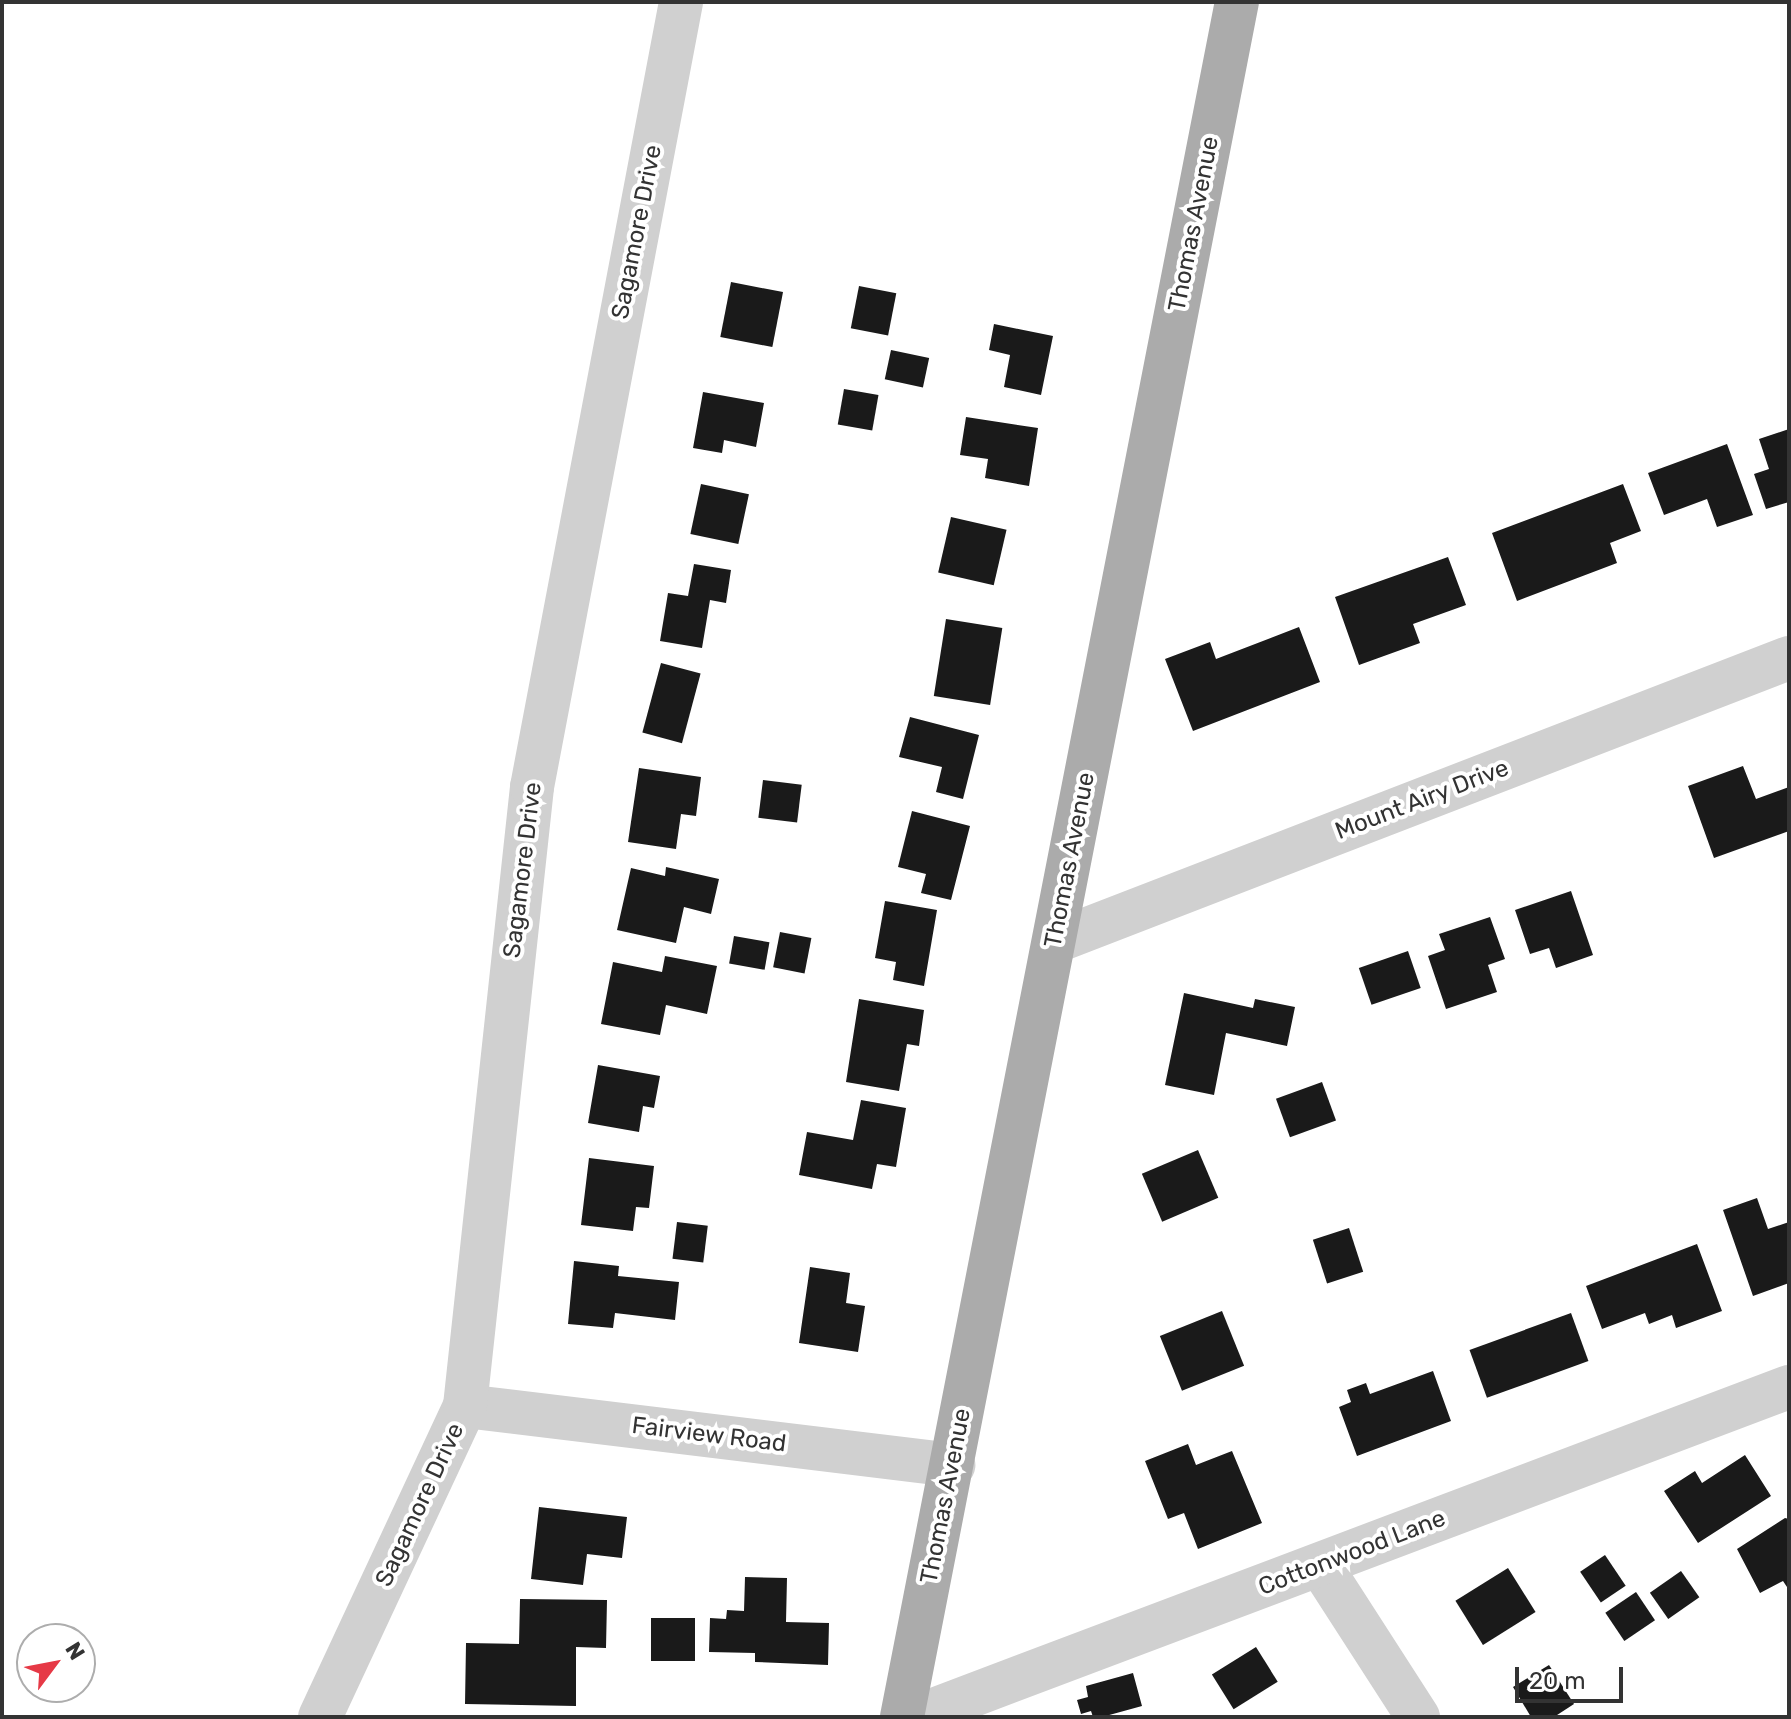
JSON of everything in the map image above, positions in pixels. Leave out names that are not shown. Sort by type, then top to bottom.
[{"type":"main road","name":"Thomas Avenue","points":[[902,1717],[1237,2]]},
{"type":"street","name":"Sagamore Drive","points":[[320,1717],[465,1406],[532,787],[681,2]]},
{"type":"street","name":"Mount Airy Drive","points":[[1054,942],[1789,658]]},
{"type":"street","name":"Cottonwood Lane","points":[[915,1717],[1789,1387]]},
{"type":"street","name":"Fairview Road","points":[[465,1406],[953,1465]]},
{"type":"street","points":[[1320,1565],[1418,1717]]},
{"type":"building","points":[[731,282],[783,292],[772,347],[720,337]]},
{"type":"building","points":[[859,286],[896,293],[888,335],[851,328]]},
{"type":"building","points":[[994,324],[1053,336],[1041,395],[1004,387],[1010,355],[989,350]]},
{"type":"building","points":[[891,350],[929,358],[923,387],[885,379]]},
{"type":"building","points":[[844,389],[878,395],[872,431],[838,424]]},
{"type":"building","points":[[703,392],[764,403],[756,447],[724,440],[722,453],[693,448]]},
{"type":"building","points":[[966,417],[1038,428],[1029,486],[985,478],[988,459],[960,455]]},
{"type":"building","points":[[1789,429],[1789,502],[1766,509],[1754,474],[1769,469],[1759,439]]},
{"type":"building","points":[[1727,444],[1753,515],[1717,527],[1707,499],[1664,515],[1648,473]]},
{"type":"building","points":[[701,484],[749,494],[738,544],[690,534]]},
{"type":"building","points":[[1623,484],[1641,531],[1610,543],[1617,563],[1517,601],[1492,533]]},
{"type":"building","points":[[951,517],[1007,530],[994,585],[938,573]]},
{"type":"building","points":[[1448,557],[1466,605],[1413,624],[1420,643],[1359,665],[1335,597]]},
{"type":"building","points":[[694,564],[731,570],[726,603],[710,600],[702,648],[660,641],[668,593],[688,596]]},
{"type":"building","points":[[946,619],[1002,628],[990,705],[934,696]]},
{"type":"building","points":[[1299,627],[1320,682],[1193,731],[1165,659],[1210,642],[1216,659]]},
{"type":"building","points":[[661,663],[701,674],[682,743],[642,733]]},
{"type":"building","points":[[910,717],[979,735],[963,799],[936,792],[942,767],[899,757]]},
{"type":"building","points":[[1743,766],[1756,799],[1789,787],[1789,831],[1714,858],[1688,786]]},
{"type":"building","points":[[639,768],[701,777],[696,816],[681,814],[676,849],[628,842]]},
{"type":"building","points":[[763,780],[802,785],[797,822],[758,818]]},
{"type":"building","points":[[912,811],[970,826],[951,900],[921,893],[926,874],[898,867]]},
{"type":"building","points":[[666,867],[719,879],[711,914],[684,907],[676,943],[617,930],[631,868],[665,876]]},
{"type":"building","points":[[1571,891],[1593,955],[1556,968],[1549,948],[1530,954],[1515,910]]},
{"type":"building","points":[[885,901],[937,910],[924,986],[893,980],[896,962],[875,958]]},
{"type":"building","points":[[1490,917],[1505,959],[1488,965],[1497,992],[1446,1009],[1428,956],[1445,950],[1439,934]]},
{"type":"building","points":[[780,932],[811,938],[805,973],[773,967]]},
{"type":"building","points":[[734,936],[769,942],[765,970],[729,964]]},
{"type":"building","points":[[1408,951],[1421,988],[1372,1005],[1359,968]]},
{"type":"building","points":[[665,956],[717,966],[707,1014],[666,1005],[660,1035],[601,1024],[613,962],[662,972]]},
{"type":"building","points":[[1184,993],[1253,1008],[1255,999],[1295,1007],[1287,1046],[1226,1033],[1214,1095],[1165,1085]]},
{"type":"building","points":[[859,999],[924,1010],[919,1046],[907,1044],[899,1091],[846,1082]]},
{"type":"building","points":[[598,1065],[660,1076],[654,1108],[643,1106],[639,1132],[588,1123]]},
{"type":"building","points":[[1322,1082],[1336,1121],[1290,1137],[1276,1099]]},
{"type":"building","points":[[861,1100],[906,1108],[896,1167],[877,1164],[872,1189],[799,1175],[807,1132],[853,1140]]},
{"type":"building","points":[[1198,1150],[1218,1198],[1162,1222],[1142,1174]]},
{"type":"building","points":[[589,1158],[654,1166],[649,1208],[636,1207],[633,1231],[581,1225]]},
{"type":"building","points":[[1757,1198],[1768,1229],[1789,1222],[1789,1283],[1753,1296],[1723,1210]]},
{"type":"building","points":[[677,1222],[708,1226],[703,1263],[672,1259]]},
{"type":"building","points":[[1349,1228],[1363,1272],[1327,1283],[1313,1240]]},
{"type":"building","points":[[1697,1244],[1722,1311],[1676,1328],[1672,1315],[1649,1324],[1645,1313],[1602,1329],[1586,1286]]},
{"type":"building","points":[[574,1261],[619,1266],[618,1276],[679,1282],[675,1320],[615,1313],[613,1328],[568,1324]]},
{"type":"building","points":[[810,1267],[850,1273],[846,1303],[865,1306],[858,1352],[799,1343]]},
{"type":"building","points":[[1222,1311],[1244,1366],[1182,1391],[1160,1336]]},
{"type":"building","points":[[1571,1313],[1588,1361],[1487,1398],[1470,1350]]},
{"type":"building","points":[[1433,1371],[1451,1421],[1357,1456],[1339,1407],[1351,1402],[1347,1390],[1366,1383],[1370,1394]]},
{"type":"building","points":[[1188,1444],[1196,1465],[1232,1451],[1262,1523],[1198,1549],[1184,1513],[1168,1519],[1145,1461]]},
{"type":"building","points":[[1745,1455],[1771,1496],[1698,1543],[1664,1491],[1695,1471],[1702,1483]]},
{"type":"building","points":[[539,1507],[627,1517],[622,1558],[587,1554],[583,1585],[531,1579]]},
{"type":"building","points":[[1785,1518],[1789,1519],[1789,1590],[1783,1581],[1760,1593],[1737,1549]]},
{"type":"building","points":[[1605,1555],[1626,1586],[1601,1602],[1580,1572]]},
{"type":"building","points":[[1508,1568],[1536,1612],[1483,1645],[1455,1601]]},
{"type":"building","points":[[1681,1571],[1699,1597],[1668,1619],[1650,1593]]},
{"type":"building","points":[[745,1577],[787,1578],[786,1622],[829,1623],[828,1665],[755,1662],[755,1653],[709,1652],[710,1618],[726,1619],[727,1610],[744,1611]]},
{"type":"building","points":[[1636,1592],[1655,1620],[1624,1641],[1605,1613]]},
{"type":"building","points":[[520,1599],[607,1600],[606,1648],[576,1647],[576,1706],[465,1704],[466,1643],[519,1644]]},
{"type":"building","points":[[651,1618],[695,1618],[695,1661],[651,1661]]},
{"type":"building","points":[[1256,1647],[1278,1682],[1234,1709],[1212,1675]]},
{"type":"building","points":[[1549,1665],[1574,1704],[1554,1717],[1531,1717],[1513,1687]]},
{"type":"building","points":[[1133,1673],[1142,1706],[1102,1717],[1093,1717],[1091,1711],[1081,1714],[1077,1700],[1088,1697],[1086,1686]]}]
